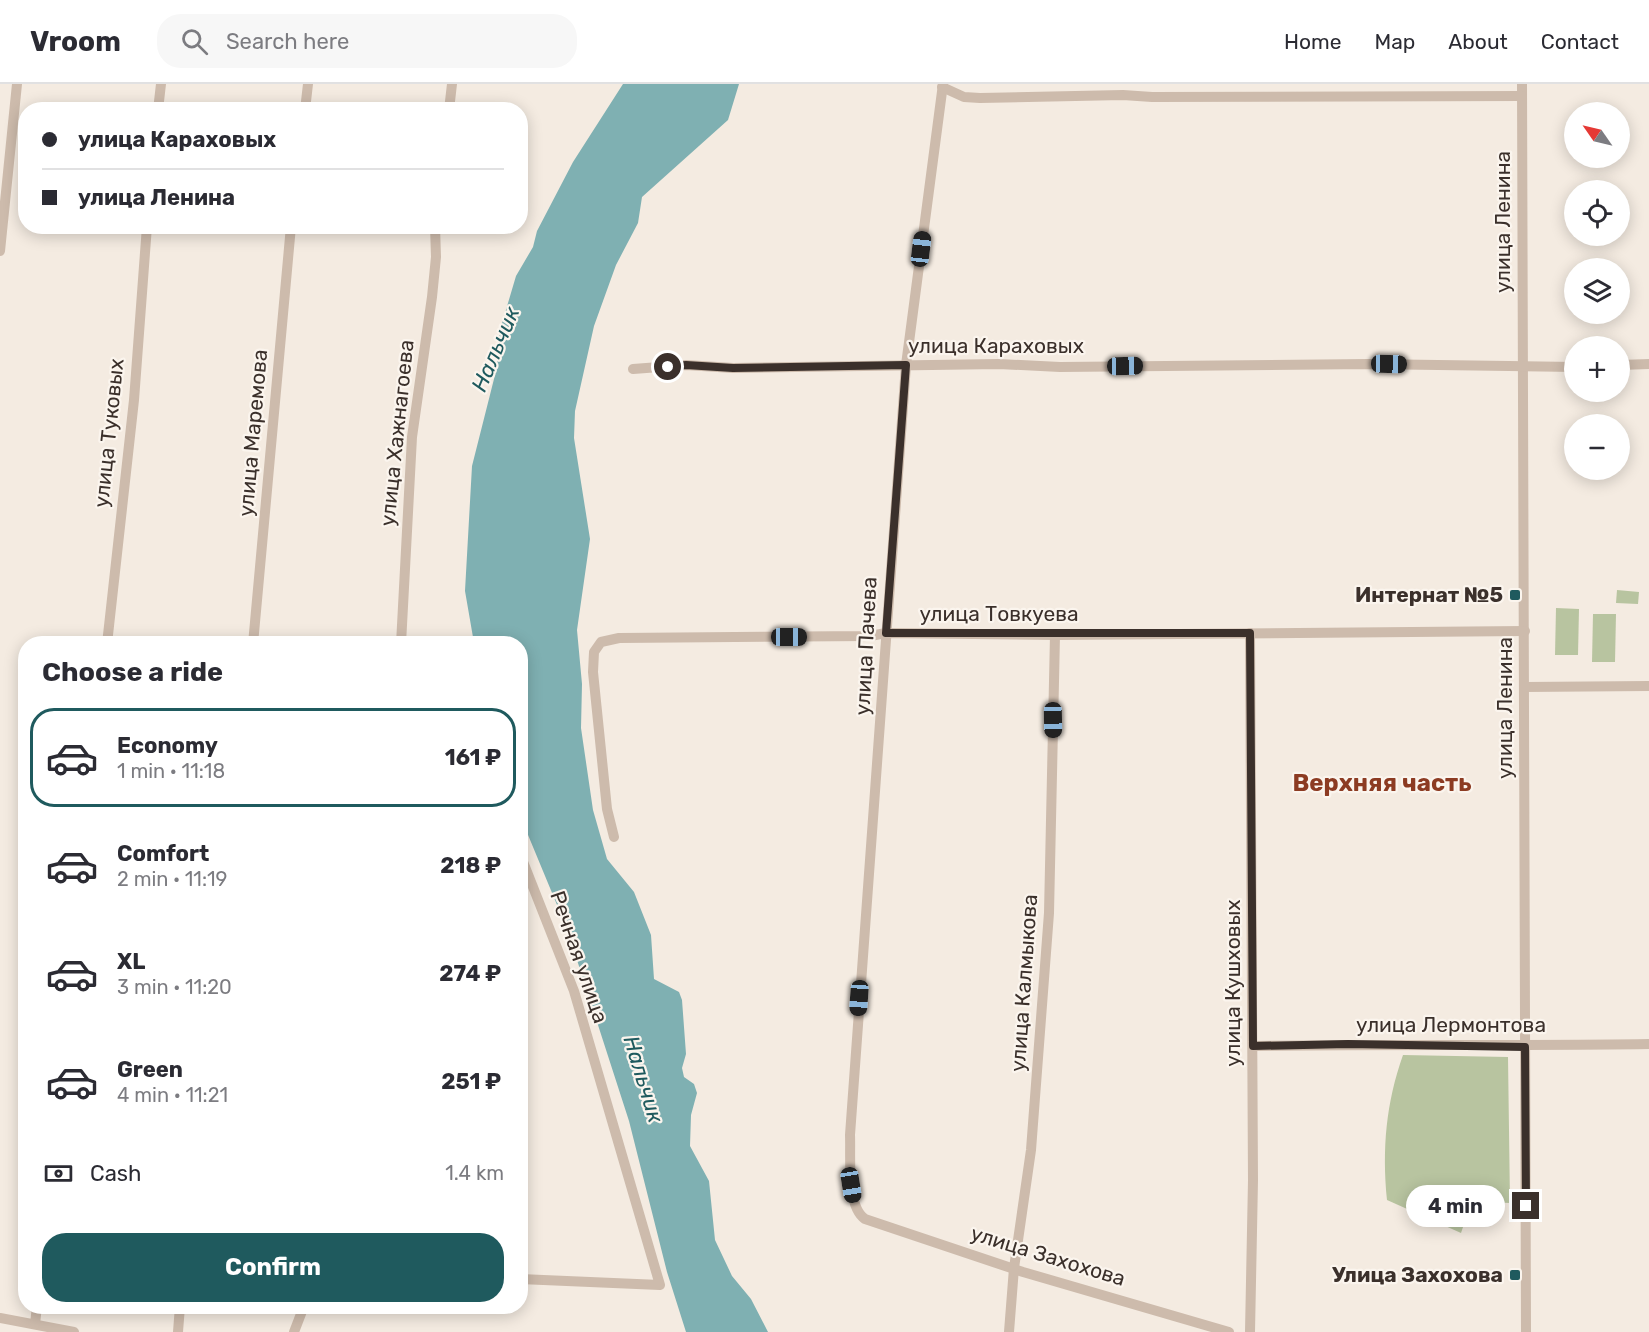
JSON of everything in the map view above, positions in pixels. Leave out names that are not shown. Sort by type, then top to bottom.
[{"type":"street","points":[[0,251],[17,84]]},
{"type":"street","points":[[159,102],[161,84]]},
{"type":"street","points":[[306,102],[308,84]]},
{"type":"street","points":[[450,102],[452,84]]},
{"type":"street","name":"улица Ленина","points":[[1521,84],[1524,365],[1526,1332]]},
{"type":"street","points":[[943,86],[964,97],[980,98],[1123,89],[1152,97],[1522,96]]},
{"type":"street","name":"улица Пачева","points":[[858,1212],[851,1185],[850,1136],[884,694],[886,633],[906,365],[943,86]]},
{"type":"street","name":"улица Туковых","points":[[108,636],[134,400],[146,234]]},
{"type":"street","name":"улица Маремова","points":[[254,636],[290,234]]},
{"type":"street","name":"улица Хажнагоева","points":[[401,636],[412,436],[432,297],[436,257],[435,234]]},
{"type":"street","name":"улица Караховых","points":[[633,369],[686,365],[733,368],[999,364],[1060,367],[1564,367]]},
{"type":"street","points":[[1630,365],[1649,364]]},
{"type":"street","name":"улица Товкуева","points":[[614,837],[607,809],[595,705],[594,652],[602,642],[619,638],[870,636],[886,633],[1055,635],[1525,631]]},
{"type":"street","name":"улица Кушховых","points":[[1250,633],[1253,1046],[1253,1269],[1250,1332]]},
{"type":"street","name":"улица Калмыкова","points":[[1009,1332],[1014,1268],[1031,1150],[1049,913],[1055,635]]},
{"type":"street","points":[[1525,687],[1649,686]]},
{"type":"street","name":"Речная улица","points":[[528,874],[574,991],[660,1285],[528,1279]]},
{"type":"street","name":"улица Лермонтова","points":[[1253,1046],[1348,1044],[1525,1047],[1649,1044]]},
{"type":"street","name":"улица Захохова","points":[[858,1212],[865,1219],[1014,1268],[1229,1332]]},
{"type":"street","points":[[35,1324],[36,1314]]},
{"type":"street","points":[[178,1332],[179,1314]]},
{"type":"street","points":[[294,1332],[301,1314]]},
{"type":"street","points":[[0,1318],[74,1332]]},
{"type":"green space","points":[[1617,590],[1639,592],[1638,604],[1616,603]]},
{"type":"green space","points":[[1556,608],[1579,609],[1578,655],[1555,655]]},
{"type":"green space","points":[[1593,614],[1616,614],[1615,662],[1592,662]]},
{"type":"green space","points":[[1403,1055],[1508,1057],[1510,1203],[1488,1202],[1473,1197],[1461,1233],[1387,1200],[1385,1144],[1389,1109]]},
{"type":"water","name":"Нальчик","points":[[623,84],[739,84],[728,120],[642,197],[638,223],[616,265],[594,326],[575,411],[574,438],[590,539],[577,630],[582,684],[581,728],[593,810],[607,859],[634,892],[651,935],[654,979],[679,992],[682,1000],[686,1054],[682,1068],[684,1077],[694,1084],[697,1093],[691,1115],[690,1146],[709,1181],[715,1240],[732,1276],[751,1299],[768,1332],[686,1332],[667,1272],[629,1121],[567,929],[528,835],[528,636],[473,636],[465,591],[472,466],[495,375],[500,330],[516,276],[533,247],[537,231],[573,162]]},
{"type":"place","name":"Интернат №5","points":[[1515,595]]},
{"type":"place","name":"Улица Захохова","points":[[1515,1275]]},
{"type":"district","name":"Верхняя часть","points":[[1382,783]]},
{"type":"route","points":[[668,367],[686,365],[733,368],[906,365],[886,633],[1055,635],[1250,633],[1253,1046],[1348,1044],[1525,1047],[1526,1206]]}]
